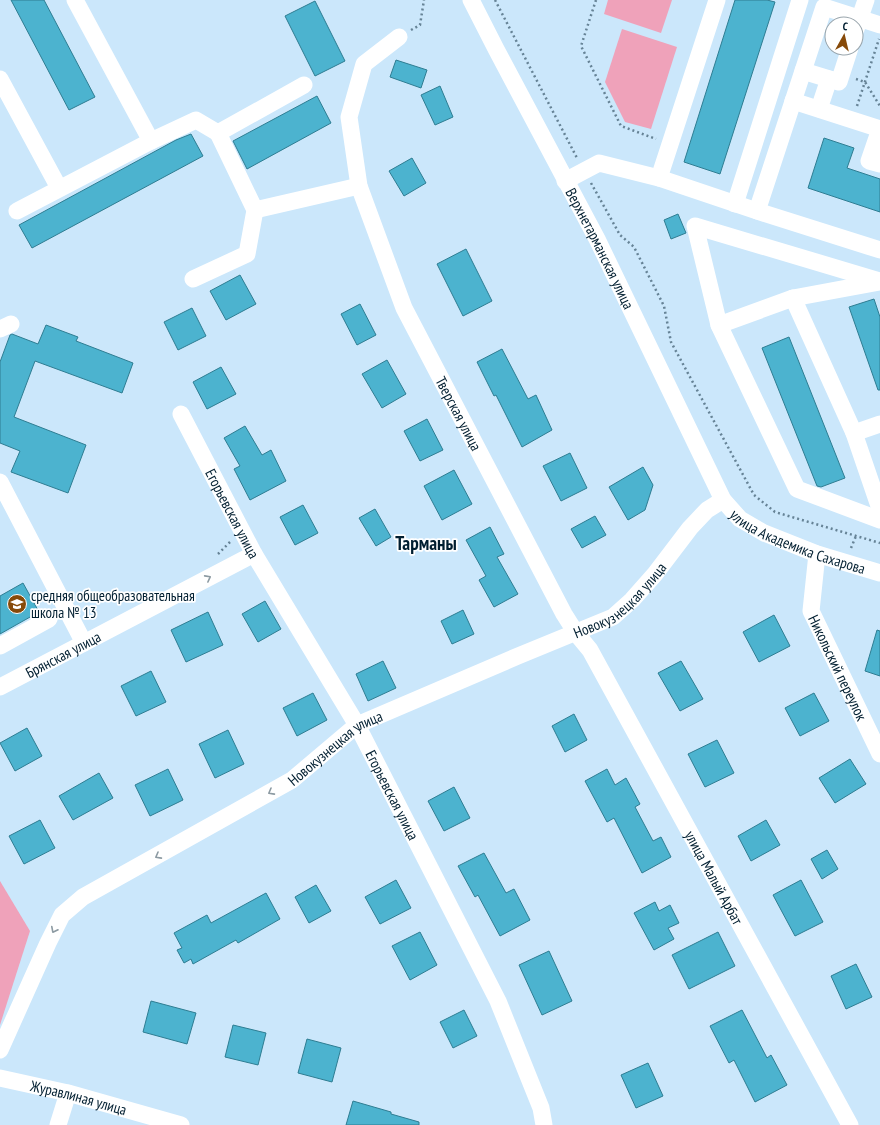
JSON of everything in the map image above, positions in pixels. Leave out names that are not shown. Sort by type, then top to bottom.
[{"type":"street","points":[[75,0],[151,141]]},
{"type":"street","name":"Верхнетарманская улица","points":[[471,0],[565,181],[597,239],[722,500]]},
{"type":"street","points":[[659,178],[717,0]]},
{"type":"street","points":[[735,204],[800,0]]},
{"type":"street","points":[[861,16],[866,0]]},
{"type":"street","points":[[757,211],[825,4],[845,16]]},
{"type":"street","points":[[864,24],[880,25]]},
{"type":"street","name":"Тверская улица","points":[[399,37],[364,64],[349,117],[359,186],[404,308],[564,614],[576,632]]},
{"type":"street","points":[[803,71],[839,82],[847,56]]},
{"type":"street","points":[[0,79],[59,188]]},
{"type":"street","points":[[819,109],[829,79]]},
{"type":"street","points":[[218,132],[304,85]]},
{"type":"street","points":[[793,101],[880,129],[869,161],[880,164]]},
{"type":"street","points":[[17,211],[151,141],[196,120],[218,132],[255,210],[248,254],[193,279]]},
{"type":"street","points":[[565,181],[599,163],[659,178],[880,250]]},
{"type":"street","points":[[255,210],[359,186]]},
{"type":"street","points":[[880,281],[695,226],[719,325],[797,489],[880,520]]},
{"type":"street","points":[[719,325],[793,298],[880,281]]},
{"type":"street","points":[[793,298],[854,433],[880,509]]},
{"type":"street","name":"Егорьевская улица","points":[[181,414],[254,554],[357,725],[498,1001],[541,1108],[544,1125]]},
{"type":"street","points":[[854,433],[880,424]]},
{"type":"street","points":[[0,482],[84,643]]},
{"type":"street","name":"улица Академика Сахарова","points":[[722,500],[740,518],[764,533],[817,554],[880,573]]},
{"type":"street","name":"Новокузнецкая улица","points":[[0,1050],[62,915],[83,897],[292,780],[357,725],[460,680],[612,617],[632,600],[655,574],[690,528],[706,510],[722,500]]},
{"type":"street","name":"Брянская улица","points":[[0,687],[254,554]]},
{"type":"street","name":"Никольский переулок","points":[[817,554],[811,611],[880,754]]},
{"type":"street","points":[[0,646],[49,619]]},
{"type":"street","name":"улица Малый Арбат","points":[[576,632],[590,650],[850,1125]]},
{"type":"street","name":"Журавлиная улица","points":[[0,1078],[68,1094],[181,1125]]},
{"type":"street","points":[[58,1125],[68,1094]]},
{"type":"path","points":[[399,37],[420,25],[424,0]]},
{"type":"path","points":[[496,0],[584,171],[620,235],[634,247],[664,306],[671,342],[754,495],[775,512],[880,543]]},
{"type":"path","points":[[596,0],[581,46],[621,126],[670,144]]},
{"type":"path","points":[[852,120],[880,36]]},
{"type":"path","points":[[865,82],[880,106]]},
{"type":"shaded area","points":[[608,0],[672,0],[661,33],[604,14]]},
{"type":"shaded area","points":[[622,29],[677,47],[651,129],[625,122],[605,82]]},
{"type":"shaded area","points":[[0,881],[30,931],[0,1025]]},
{"type":"building","points":[[11,0],[44,0],[95,97],[69,110]]},
{"type":"building","points":[[735,0],[767,0],[775,2],[720,174],[684,162]]},
{"type":"building","points":[[315,1],[345,61],[315,76],[285,16]]},
{"type":"building","points":[[396,60],[427,70],[421,88],[390,77]]},
{"type":"building","points":[[440,86],[453,117],[435,125],[421,95]]},
{"type":"building","points":[[317,96],[331,123],[247,169],[233,141]]},
{"type":"building","points":[[191,134],[203,156],[32,248],[19,225],[176,140]]},
{"type":"building","points":[[824,138],[854,148],[847,168],[880,179],[880,212],[808,188]]},
{"type":"building","points":[[412,158],[426,183],[404,196],[389,171]]},
{"type":"building","points":[[678,214],[686,233],[671,239],[664,220]]},
{"type":"building","points":[[466,249],[492,301],[463,316],[437,264]]},
{"type":"building","points":[[240,275],[256,304],[226,320],[210,291]]},
{"type":"building","points":[[874,299],[880,317],[880,390],[878,390],[849,307]]},
{"type":"building","points":[[360,304],[376,335],[357,345],[341,314]]},
{"type":"building","points":[[192,308],[206,336],[178,350],[164,322]]},
{"type":"building","points":[[46,325],[78,337],[76,341],[133,363],[122,393],[35,361],[14,417],[86,445],[68,493],[11,472],[20,451],[0,443],[0,362],[10,335],[12,334],[38,344]]},
{"type":"building","points":[[789,337],[845,478],[821,487],[817,486],[762,348]]},
{"type":"building","points":[[502,349],[528,399],[536,395],[552,430],[522,447],[496,395],[494,396],[477,362]]},
{"type":"building","points":[[387,360],[406,394],[382,408],[362,374]]},
{"type":"building","points":[[221,367],[236,394],[207,409],[193,382]]},
{"type":"building","points":[[427,419],[443,450],[420,461],[404,431]]},
{"type":"building","points":[[245,426],[262,455],[271,450],[286,481],[250,500],[234,469],[240,466],[224,438]]},
{"type":"building","points":[[570,453],[587,488],[561,501],[543,466]]},
{"type":"building","points":[[643,467],[653,485],[645,510],[628,520],[609,487]]},
{"type":"building","points":[[454,470],[472,504],[442,520],[424,486]]},
{"type":"building","points":[[303,505],[318,533],[295,545],[280,517]]},
{"type":"building","points":[[375,509],[391,537],[376,546],[359,518]]},
{"type":"building","points":[[595,516],[606,535],[582,548],[571,529]]},
{"type":"building","points":[[490,527],[504,554],[497,557],[518,594],[494,607],[479,580],[486,576],[466,540]]},
{"type":"building","name":"средняя общеобразовательная школа № 13","points":[[23,583],[39,612],[0,634],[0,596]]},
{"type":"building","points":[[265,601],[281,629],[258,642],[242,614]]},
{"type":"building","points":[[463,610],[474,634],[452,644],[441,621]]},
{"type":"building","points":[[208,612],[223,645],[186,662],[171,630]]},
{"type":"building","points":[[774,615],[790,646],[759,662],[743,632]]},
{"type":"building","points":[[877,630],[880,631],[880,676],[865,671]]},
{"type":"building","points":[[383,661],[396,688],[368,701],[356,674]]},
{"type":"building","points":[[681,661],[703,699],[680,711],[658,673]]},
{"type":"building","points":[[151,671],[166,702],[136,716],[121,686]]},
{"type":"building","points":[[313,693],[327,720],[297,736],[283,708]]},
{"type":"building","points":[[814,693],[829,721],[800,736],[785,708]]},
{"type":"building","points":[[574,714],[587,740],[565,752],[552,726]]},
{"type":"building","points":[[27,728],[42,756],[15,771],[0,743]]},
{"type":"building","points":[[228,730],[244,764],[215,778],[199,744]]},
{"type":"building","points":[[717,740],[734,773],[705,787],[688,754]]},
{"type":"building","points":[[850,759],[866,784],[835,803],[819,778]]},
{"type":"building","points":[[168,769],[183,800],[150,816],[135,785]]},
{"type":"building","points":[[607,769],[615,785],[626,778],[640,804],[635,807],[653,841],[661,837],[671,857],[642,873],[614,818],[607,822],[585,781]]},
{"type":"building","points":[[99,773],[113,798],[73,820],[59,796]]},
{"type":"building","points":[[454,787],[470,818],[444,831],[428,801]]},
{"type":"building","points":[[40,820],[55,848],[24,864],[9,836]]},
{"type":"building","points":[[766,820],[780,845],[751,861],[738,836]]},
{"type":"building","points":[[827,850],[838,869],[822,879],[811,859]]},
{"type":"building","points":[[484,853],[506,893],[514,889],[530,920],[500,936],[478,895],[475,897],[458,866]]},
{"type":"building","points":[[396,880],[411,908],[380,924],[365,897]]},
{"type":"building","points":[[801,880],[823,922],[795,936],[773,895]]},
{"type":"building","points":[[316,885],[331,911],[309,923],[295,897]]},
{"type":"building","points":[[266,893],[280,919],[238,943],[236,940],[193,964],[191,959],[184,963],[177,950],[182,948],[174,933],[207,915],[211,923]]},
{"type":"building","points":[[655,902],[659,911],[670,905],[679,923],[668,928],[674,939],[654,950],[634,913]]},
{"type":"building","points":[[420,932],[437,965],[410,980],[392,946]]},
{"type":"building","points":[[718,932],[735,966],[689,989],[672,955]]},
{"type":"building","points":[[549,951],[572,1001],[542,1015],[519,965]]},
{"type":"building","points":[[856,964],[872,997],[846,1009],[831,976]]},
{"type":"building","points":[[151,1001],[196,1013],[187,1044],[143,1032]]},
{"type":"building","points":[[464,1010],[477,1036],[453,1048],[440,1022]]},
{"type":"building","points":[[742,1010],[767,1058],[771,1055],[787,1085],[755,1102],[734,1060],[729,1063],[710,1026]]},
{"type":"building","points":[[233,1025],[266,1033],[258,1065],[225,1057]]},
{"type":"building","points":[[307,1039],[341,1048],[332,1082],[298,1073]]},
{"type":"building","points":[[648,1063],[663,1096],[636,1108],[621,1075]]},
{"type":"building","points":[[353,1101],[419,1122],[419,1125],[346,1125]]},
{"type":"place","name":"средняя общеобразовательная школа № 13","points":[[17,604]]},
{"type":"district","name":"Тарманы","points":[[426,543]]}]
